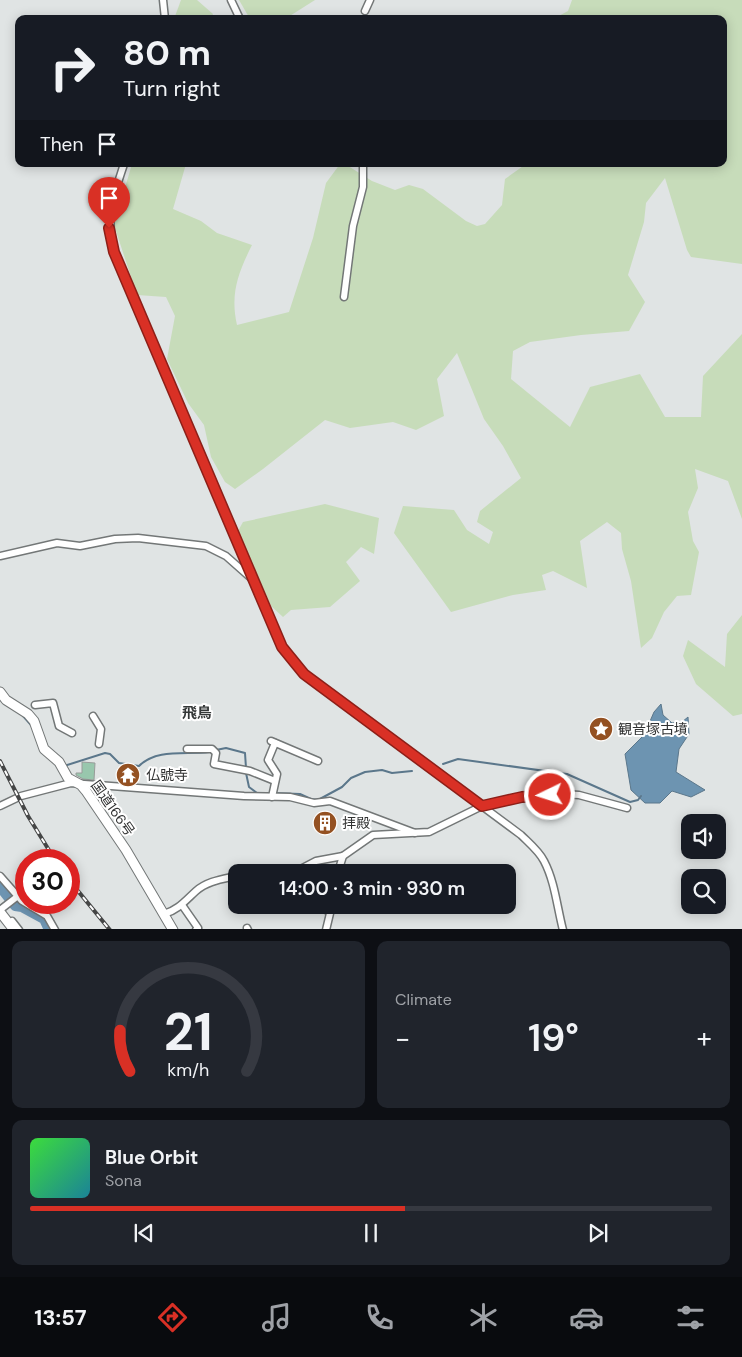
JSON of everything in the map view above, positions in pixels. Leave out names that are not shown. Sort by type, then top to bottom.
[{"type":"highway","name":"国道166号","points":[[0,692],[6,700],[28,714],[34,721],[44,749],[60,765],[68,778],[86,792],[121,842],[172,929]]},
{"type":"highway","points":[[1,910],[10,929]]},
{"type":"highway","points":[[1,910],[13,929]]},
{"type":"street","points":[[163,0],[165,15]]},
{"type":"street","points":[[231,0],[238,15]]},
{"type":"street","points":[[365,11],[370,0]]},
{"type":"street","points":[[123,167],[110,210],[109,228],[114,252],[282,647],[304,674],[521,835],[538,852],[545,862],[552,881],[563,929]]},
{"type":"street","points":[[344,297],[353,226],[363,187],[363,167]]},
{"type":"street","points":[[0,556],[57,543],[80,546],[116,539],[138,538],[211,548],[226,556],[254,580]]},
{"type":"street","points":[[35,704],[53,703],[59,726],[72,733]]},
{"type":"street","points":[[93,716],[101,729],[99,744]]},
{"type":"street","points":[[272,795],[277,774],[268,760],[273,742],[318,761]]},
{"type":"street","points":[[187,749],[214,751],[214,764],[246,770],[275,781]]},
{"type":"street","points":[[0,806],[21,796],[60,784],[291,796],[314,803],[330,801],[415,833]]},
{"type":"street","points":[[310,864],[316,861],[343,856],[373,835],[429,832],[482,806],[522,797],[564,794],[579,795],[627,808]]},
{"type":"street","points":[[340,864],[343,856]]},
{"type":"street","points":[[0,876],[15,895]]},
{"type":"street","points":[[164,914],[182,905],[195,892],[213,881],[228,878]]},
{"type":"street","points":[[15,899],[1,910],[18,929]]},
{"type":"street","points":[[182,905],[197,929]]},
{"type":"street","points":[[43,914],[55,929]]},
{"type":"street","points":[[326,929],[330,914]]},
{"type":"green space","points":[[181,0],[197,0],[213,14],[213,15],[175,15]]},
{"type":"green space","points":[[239,0],[315,0],[291,15],[248,15]]},
{"type":"green space","points":[[572,0],[742,0],[742,264],[691,257],[687,250],[665,178],[646,203],[644,222],[628,275],[645,302],[629,331],[530,342],[513,351],[511,379],[570,427],[590,387],[640,374],[665,417],[701,417],[703,376],[742,334],[742,519],[728,481],[695,469],[698,488],[688,512],[693,541],[699,552],[691,595],[677,596],[664,612],[652,638],[641,648],[631,581],[622,549],[621,533],[607,522],[580,541],[587,588],[553,571],[542,575],[546,590],[513,595],[451,612],[394,533],[403,506],[454,510],[467,530],[489,544],[493,532],[477,522],[480,511],[521,478],[503,446],[484,419],[457,353],[437,379],[444,416],[416,430],[393,422],[350,428],[325,420],[235,489],[225,482],[211,457],[204,425],[188,403],[167,359],[175,316],[166,297],[137,295],[114,225],[131,167],[185,167],[173,209],[201,221],[217,233],[252,245],[239,274],[235,293],[234,303],[237,325],[289,312],[313,238],[326,183],[338,167],[350,167],[372,181],[395,190],[409,185],[423,189],[466,221],[477,226],[485,224],[502,205],[505,179],[522,167],[727,167],[727,15],[560,15],[568,11]]},
{"type":"green space","points":[[325,504],[379,518],[374,554],[361,547],[346,562],[360,581],[330,607],[291,610],[283,617],[271,606],[238,531],[243,522]]},
{"type":"green space","points":[[742,615],[742,714],[733,716],[696,684],[683,656],[688,640],[725,667],[727,634]]},
{"type":"water","points":[[661,704],[663,715],[672,723],[682,722],[688,717],[689,734],[679,749],[676,772],[705,790],[691,797],[672,791],[660,803],[645,803],[631,790],[625,754],[644,735],[654,712]]},
{"type":"building","points":[[82,762],[95,763],[94,780],[83,779],[76,775],[76,773],[82,773]]},
{"type":"waterway","points":[[23,716],[31,725]]},
{"type":"waterway","points":[[216,750],[226,748],[245,753],[246,768]]},
{"type":"waterway","points":[[64,766],[105,753],[110,754],[119,763],[139,766],[146,760],[163,754],[209,752]]},
{"type":"waterway","points":[[443,764],[458,759],[567,774],[630,802],[638,800],[641,796]]},
{"type":"waterway","points":[[274,793],[300,794],[318,800],[342,787],[351,778],[365,772],[382,770],[392,773],[412,771]]},
{"type":"waterway","points":[[246,773],[249,787],[257,793]]},
{"type":"waterway","points":[[0,887],[15,906],[22,907],[44,919],[49,929]]},
{"type":"railway","points":[[0,761],[28,816],[48,849]]},
{"type":"railway","points":[[80,893],[109,929]]},
{"type":"place","name":"観音塚古墳","points":[[601,729]]},
{"type":"place","name":"仏號寺","points":[[128,775]]},
{"type":"place","name":"拝殿","points":[[325,823]]},
{"type":"district","name":"飛鳥","points":[[197,713]]},
{"type":"route","points":[[109,228],[114,252],[282,647],[289,657],[304,674],[482,806],[522,797],[550,795]]}]
